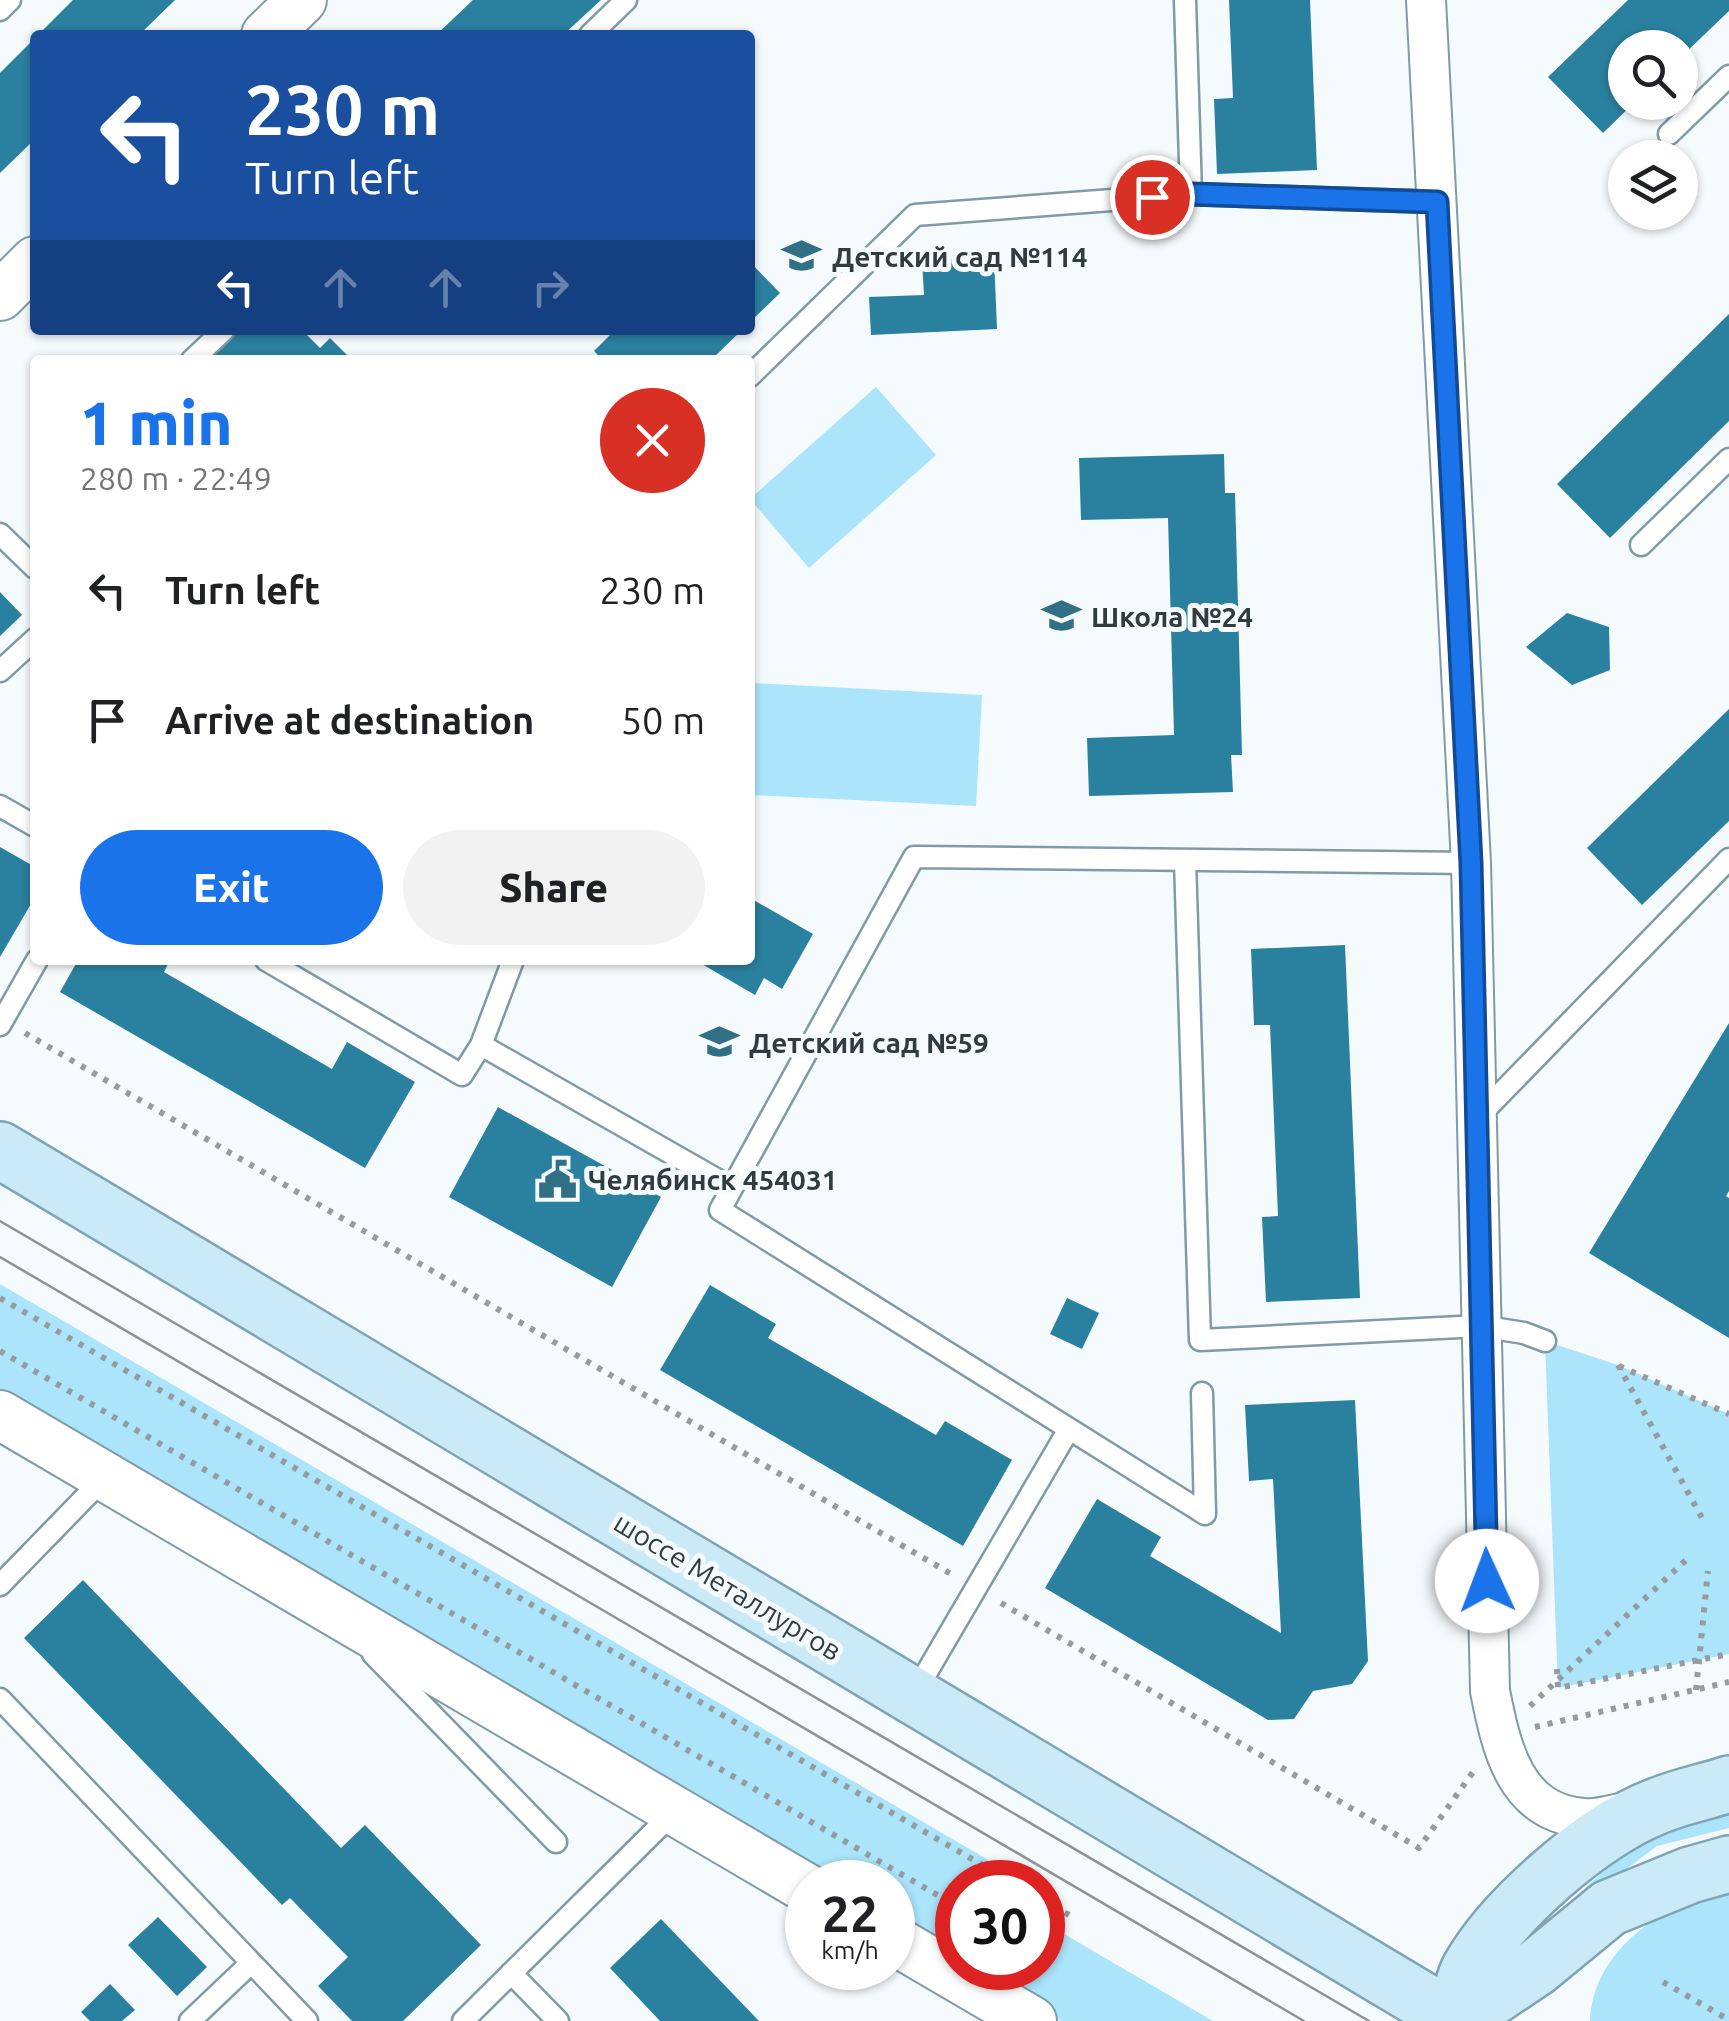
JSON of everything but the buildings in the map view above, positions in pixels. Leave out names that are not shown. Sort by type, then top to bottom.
[{"type":"main road","name":"шоссе Металлургов","points":[[0,1150],[1457,2020]]},
{"type":"main road","points":[[1457,2020],[1468,1970],[1507,1919],[1560,1868],[1614,1829],[1654,1807],[1729,1784]]},
{"type":"main road","points":[[1457,2020],[1536,1968],[1609,1908],[1690,1875],[1729,1864]]},
{"type":"street","points":[[1426,0],[1471,863],[1490,1691],[1503,1751],[1524,1789],[1552,1810],[1585,1819],[1654,1807]]},
{"type":"street","points":[[0,296],[30,266]]},
{"type":"street","points":[[0,1415],[785,1876]]},
{"type":"street","points":[[915,1955],[984,2002],[1032,2021]]},
{"type":"lane","points":[[0,10],[10,0]]},
{"type":"lane","points":[[595,30],[626,0]]},
{"type":"lane","points":[[1184,0],[1191,194]]},
{"type":"lane","points":[[1668,134],[1729,76]]},
{"type":"lane","points":[[755,371],[915,215],[1191,194],[1437,202]]},
{"type":"lane","points":[[197,355],[219,335]]},
{"type":"lane","points":[[1641,545],[1729,459]]},
{"type":"lane","points":[[0,534],[30,563]]},
{"type":"lane","points":[[0,671],[30,644]]},
{"type":"lane","points":[[0,806],[30,823]]},
{"type":"lane","points":[[1202,1393],[1205,1514],[720,1210],[914,857],[1471,863]]},
{"type":"lane","points":[[1478,1117],[1729,859]]},
{"type":"lane","points":[[1185,860],[1200,1340],[1480,1326],[1524,1333],[1545,1341]]},
{"type":"lane","points":[[1,1023],[34,965]]},
{"type":"lane","points":[[275,965],[462,1075],[481,1045],[511,965]]},
{"type":"lane","points":[[481,1045],[732,1188]]},
{"type":"lane","points":[[913,1696],[1069,1428]]},
{"type":"lane","points":[[3,1574],[106,1477]]},
{"type":"lane","points":[[330,1609],[556,1842]]},
{"type":"lane","points":[[0,1699],[308,2021]]},
{"type":"lane","points":[[463,2021],[674,1811]]},
{"type":"lane","points":[[190,2021],[250,1963]]},
{"type":"lane","points":[[511,1974],[558,2021]]},
{"type":"path","points":[[1,1023],[1419,1848],[1499,1736],[1686,1560]]},
{"type":"path","points":[[0,1298],[974,1860]]},
{"type":"path","points":[[0,1351],[935,1894]]},
{"type":"path","points":[[1702,1518],[1618,1365],[1729,1414]]},
{"type":"path","points":[[1696,1690],[1708,1571]]},
{"type":"path","points":[[1557,1669],[1558,1688],[1729,1654]]},
{"type":"path","points":[[1499,1736],[1729,1682]]},
{"type":"path","points":[[1065,1913],[1071,1916]]},
{"type":"path","points":[[1663,1982],[1729,2020]]},
{"type":"shaded area","points":[[876,387],[936,455],[809,568],[755,505],[755,495]]},
{"type":"shaded area","points":[[755,683],[982,695],[976,806],[755,795]]},
{"type":"shaded area","points":[[0,1284],[988,1860],[935,1860],[935,1947],[915,1935],[915,1860],[786,1860],[0,1401]]},
{"type":"shaded area","points":[[1545,1341],[1618,1365],[1729,1414],[1729,1654],[1558,1688]]},
{"type":"shaded area","points":[[1729,1808],[1729,1828],[1657,1846],[1564,1916],[1557,1913],[1655,1826]]},
{"type":"shaded area","points":[[1729,1890],[1729,2021],[1590,2021],[1594,1995],[1604,1972],[1637,1933],[1681,1905]]},
{"type":"shaded area","points":[[1065,1935],[1213,2021],[1061,2021],[1008,1990],[1065,1990]]},
{"type":"tram line","points":[[0,1221],[1369,2021]]},
{"type":"tram line","points":[[0,1257],[1304,2021]]},
{"type":"place","name":"Детский сад №114","points":[[802,256]]},
{"type":"place","name":"Школа №24","points":[[1061,616]]},
{"type":"place","name":"Детский сад №59","points":[[719,1042]]},
{"type":"place","name":"Челябинск 454031","points":[[558,1179]]},
{"type":"route","points":[[1152,197],[1191,194],[1437,202],[1471,863],[1487,1581]]}]
